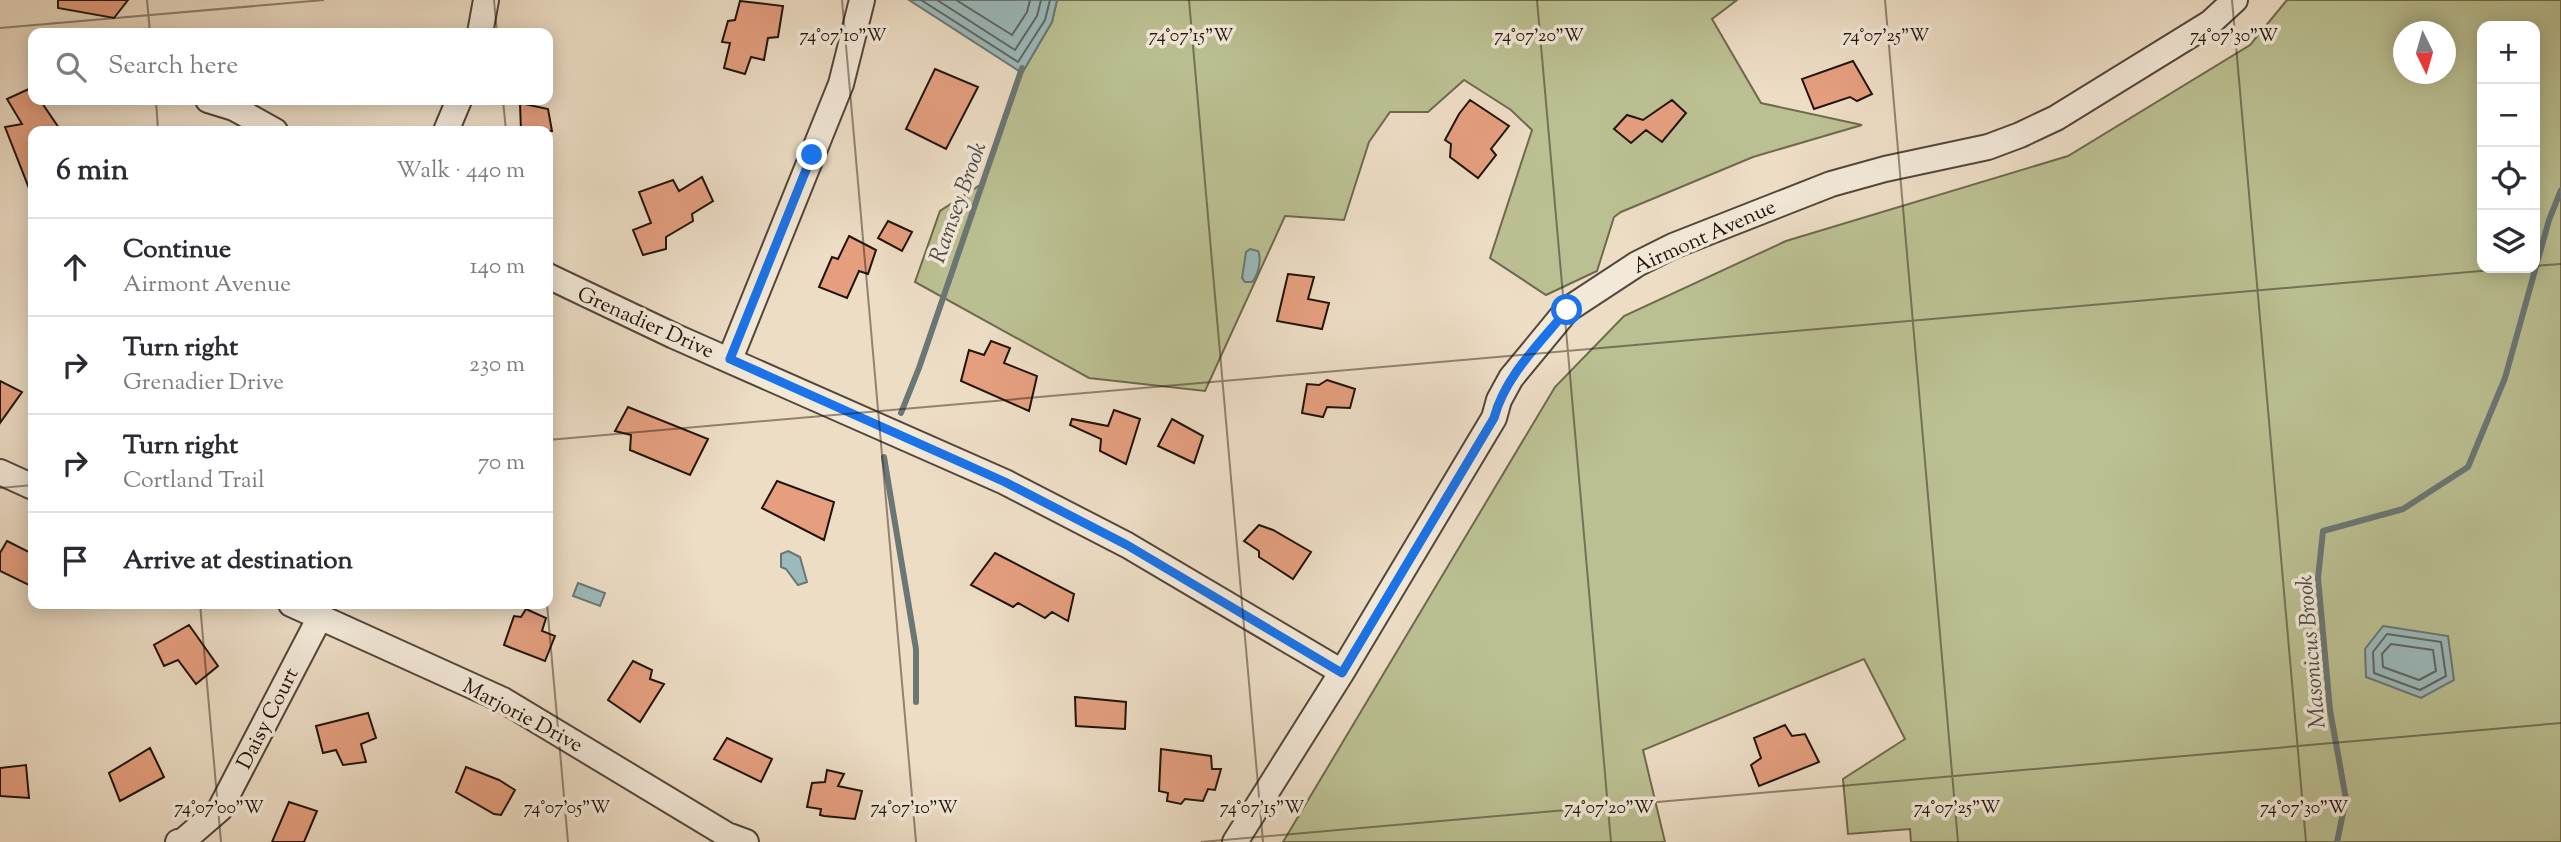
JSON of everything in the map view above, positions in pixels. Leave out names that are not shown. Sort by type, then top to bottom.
[{"type":"street","points":[[481,28],[486,0]]},
{"type":"street","points":[[730,359],[841,84],[862,0]]},
{"type":"street","name":"Airmont Avenue","points":[[1235,842],[1342,673],[1494,418],[1499,400],[1511,378],[1567,310],[1637,264],[1672,246],[1789,199],[1885,169],[1943,159],[2020,135],[2056,118],[2210,23],[2235,0]]},
{"type":"street","points":[[224,105],[266,126]]},
{"type":"street","points":[[448,126],[457,105]]},
{"type":"street","name":"Grenadier Drive","points":[[553,278],[610,307],[1005,482],[1127,545],[1342,673]]},
{"type":"street","points":[[0,472],[28,485]]},
{"type":"street","name":"Marjorie Drive","points":[[302,609],[503,700],[717,829],[746,842]]},
{"type":"street","name":"Daisy Court","points":[[178,842],[184,840],[220,809],[320,617]]},
{"type":"green space","points":[[1057,0],[1737,0],[1712,19],[1761,103],[1862,125],[1753,157],[1621,212],[1614,217],[1597,271],[1546,295],[1490,258],[1532,130],[1511,110],[1464,80],[1428,112],[1390,112],[1369,142],[1344,220],[1285,216],[1205,391],[1089,378],[915,282],[940,211],[983,183],[1022,73],[1052,22]]},
{"type":"green space","points":[[2287,0],[2561,0],[2561,842],[1911,842],[1910,829],[1848,834],[1843,779],[1905,739],[1864,659],[1643,750],[1665,842],[1283,842],[1555,387],[1624,316],[1786,241],[2068,156],[2250,45]]},
{"type":"water","points":[[909,0],[1057,0],[1052,22],[1022,73]]},
{"type":"water","points":[[1250,249],[1258,251],[1258,272],[1252,282],[1245,282],[1242,278],[1246,252]]},
{"type":"water","points":[[788,551],[800,557],[807,582],[798,585],[786,569],[781,567],[781,554]]},
{"type":"water","points":[[578,583],[605,593],[600,606],[573,596]]},
{"type":"water","points":[[2383,626],[2448,636],[2454,680],[2421,698],[2366,677],[2365,649]]},
{"type":"building","points":[[58,0],[128,0],[114,18],[58,8]]},
{"type":"building","points":[[740,1],[783,6],[778,37],[768,38],[764,60],[751,57],[745,74],[724,68],[730,43],[722,42],[728,21],[735,20]]},
{"type":"building","points":[[1853,61],[1872,94],[1857,101],[1850,97],[1814,109],[1802,79]]},
{"type":"building","points":[[935,69],[978,87],[946,149],[906,129]]},
{"type":"building","points":[[28,89],[28,105],[43,105],[58,126],[28,126],[28,186],[5,127],[22,124],[7,99]]},
{"type":"building","points":[[1470,100],[1509,126],[1491,149],[1496,155],[1478,178],[1450,157],[1451,144],[1445,140]]},
{"type":"building","points":[[1672,100],[1686,113],[1662,142],[1646,130],[1631,143],[1614,129],[1627,115],[1643,120]]},
{"type":"building","points":[[520,105],[548,109],[551,126],[521,126]]},
{"type":"building","points":[[702,177],[713,201],[692,214],[693,221],[666,237],[666,249],[643,255],[633,230],[651,223],[639,192],[673,180],[679,191]]},
{"type":"building","points":[[888,221],[912,232],[902,251],[878,238]]},
{"type":"building","points":[[849,236],[876,250],[868,274],[859,271],[847,298],[819,287],[832,257],[838,259]]},
{"type":"building","points":[[1288,274],[1314,277],[1308,299],[1329,303],[1322,329],[1277,321]]},
{"type":"building","points":[[991,341],[1010,348],[1004,363],[1037,376],[1029,411],[961,381],[969,350],[984,355]]},
{"type":"building","points":[[1327,380],[1355,389],[1350,408],[1327,407],[1323,417],[1302,413],[1307,384],[1319,385]]},
{"type":"building","points":[[0,381],[22,392],[0,423]]},
{"type":"building","points":[[628,407],[708,439],[690,475],[630,450],[631,435],[615,431]]},
{"type":"building","points":[[1114,410],[1140,419],[1126,464],[1100,451],[1101,439],[1070,425],[1072,419],[1108,426]]},
{"type":"building","points":[[1172,419],[1203,436],[1194,463],[1158,446]]},
{"type":"building","points":[[777,481],[834,502],[824,540],[762,508]]},
{"type":"building","points":[[1259,525],[1311,552],[1293,579],[1259,557],[1259,551],[1244,541]]},
{"type":"building","points":[[7,541],[28,552],[28,585],[0,571],[0,553]]},
{"type":"building","points":[[995,553],[1074,594],[1068,621],[1052,612],[1045,618],[1018,603],[1013,607],[971,585]]},
{"type":"building","points":[[526,609],[546,618],[542,631],[555,636],[545,661],[504,645],[514,616],[521,617]]},
{"type":"building","points":[[189,625],[218,666],[196,684],[178,660],[164,666],[154,645]]},
{"type":"building","points":[[633,661],[652,670],[650,679],[664,684],[640,722],[608,700]]},
{"type":"building","points":[[1075,697],[1126,702],[1125,729],[1076,726]]},
{"type":"building","points":[[368,713],[376,738],[361,744],[366,762],[343,765],[336,750],[323,753],[316,726]]},
{"type":"building","points":[[1785,725],[1792,736],[1805,734],[1819,762],[1759,786],[1751,765],[1761,758],[1754,738]]},
{"type":"building","points":[[727,738],[772,759],[761,782],[714,759]]},
{"type":"building","points":[[150,748],[164,777],[120,801],[109,773]]},
{"type":"building","points":[[1161,749],[1211,756],[1212,769],[1221,769],[1215,790],[1208,789],[1203,801],[1185,799],[1181,804],[1167,801],[1168,793],[1159,791]]},
{"type":"building","points":[[26,765],[29,798],[0,796],[0,768]]},
{"type":"building","points":[[466,767],[499,780],[515,790],[501,815],[494,814],[456,792]]},
{"type":"building","points":[[827,770],[844,774],[838,786],[862,791],[855,819],[820,815],[821,809],[807,807],[812,783],[825,782]]},
{"type":"building","points":[[289,802],[317,811],[304,842],[272,842]]},
{"type":"waterway","name":"Ramsey Brook","points":[[901,413],[1022,68]]},
{"type":"waterway","name":"Masonicus Brook","points":[[2337,842],[2346,799],[2330,710],[2318,578],[2323,531],[2403,509],[2468,467],[2505,378],[2549,220],[2561,190]]},
{"type":"waterway","name":"Ramsey Brook","points":[[884,457],[916,649],[916,702]]},
{"type":"route","points":[[812,155],[730,359],[1005,482],[1127,545],[1342,673],[1494,418],[1499,400],[1511,378],[1567,310]]}]
